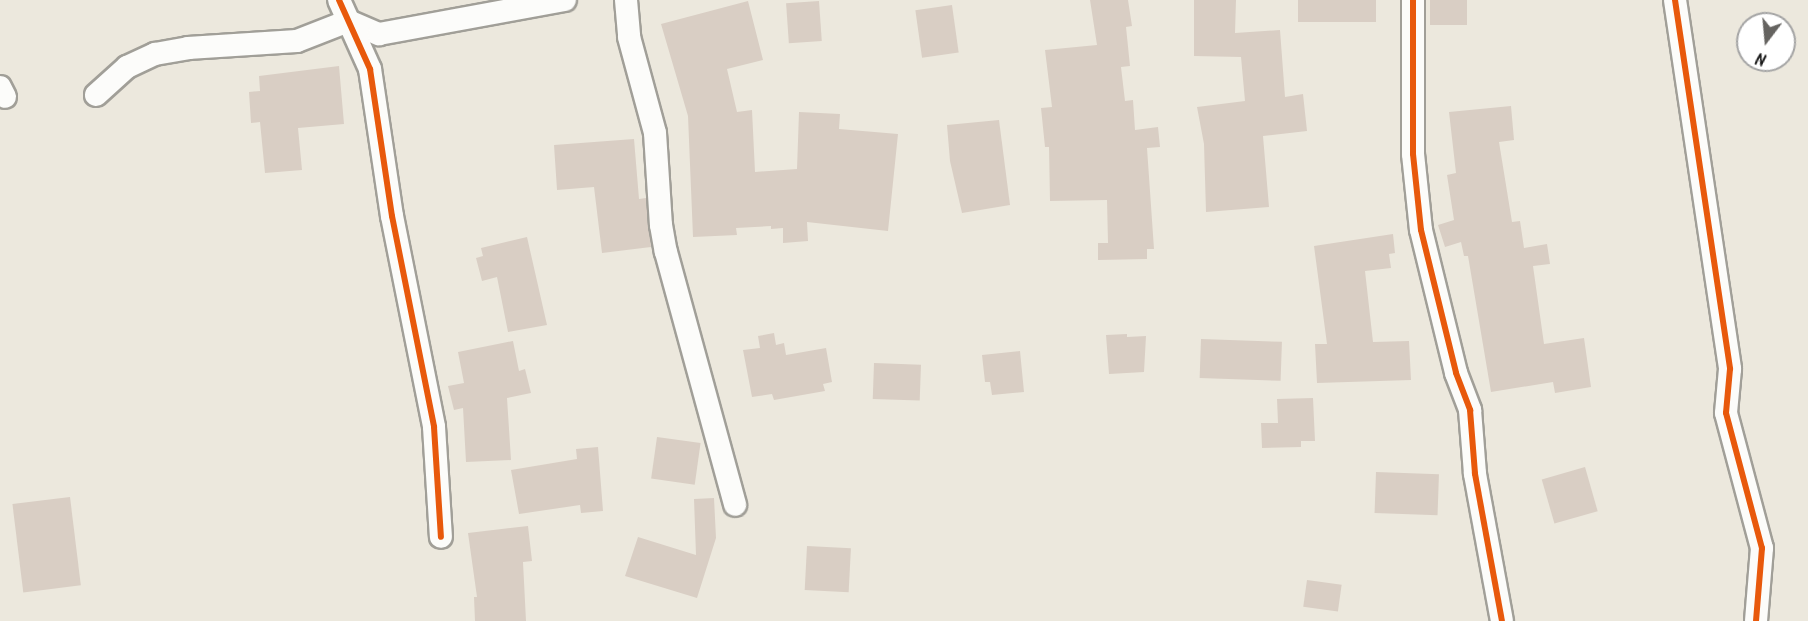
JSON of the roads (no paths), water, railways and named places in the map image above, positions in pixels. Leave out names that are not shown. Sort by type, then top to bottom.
[{"type":"street","points":[[339,0],[370,69],[392,216],[434,427],[441,537]]},
{"type":"street","points":[[96,94],[127,67],[155,54],[188,48],[297,41],[348,21],[379,34],[565,0]]},
{"type":"street","points":[[626,0],[629,37],[655,133],[661,225],[666,252],[735,505]]},
{"type":"street","points":[[1413,0],[1413,154],[1421,230],[1456,373],[1470,410],[1475,474],[1502,621]]},
{"type":"street","points":[[1675,0],[1730,369],[1728,422],[1762,548],[1756,621]]}]
